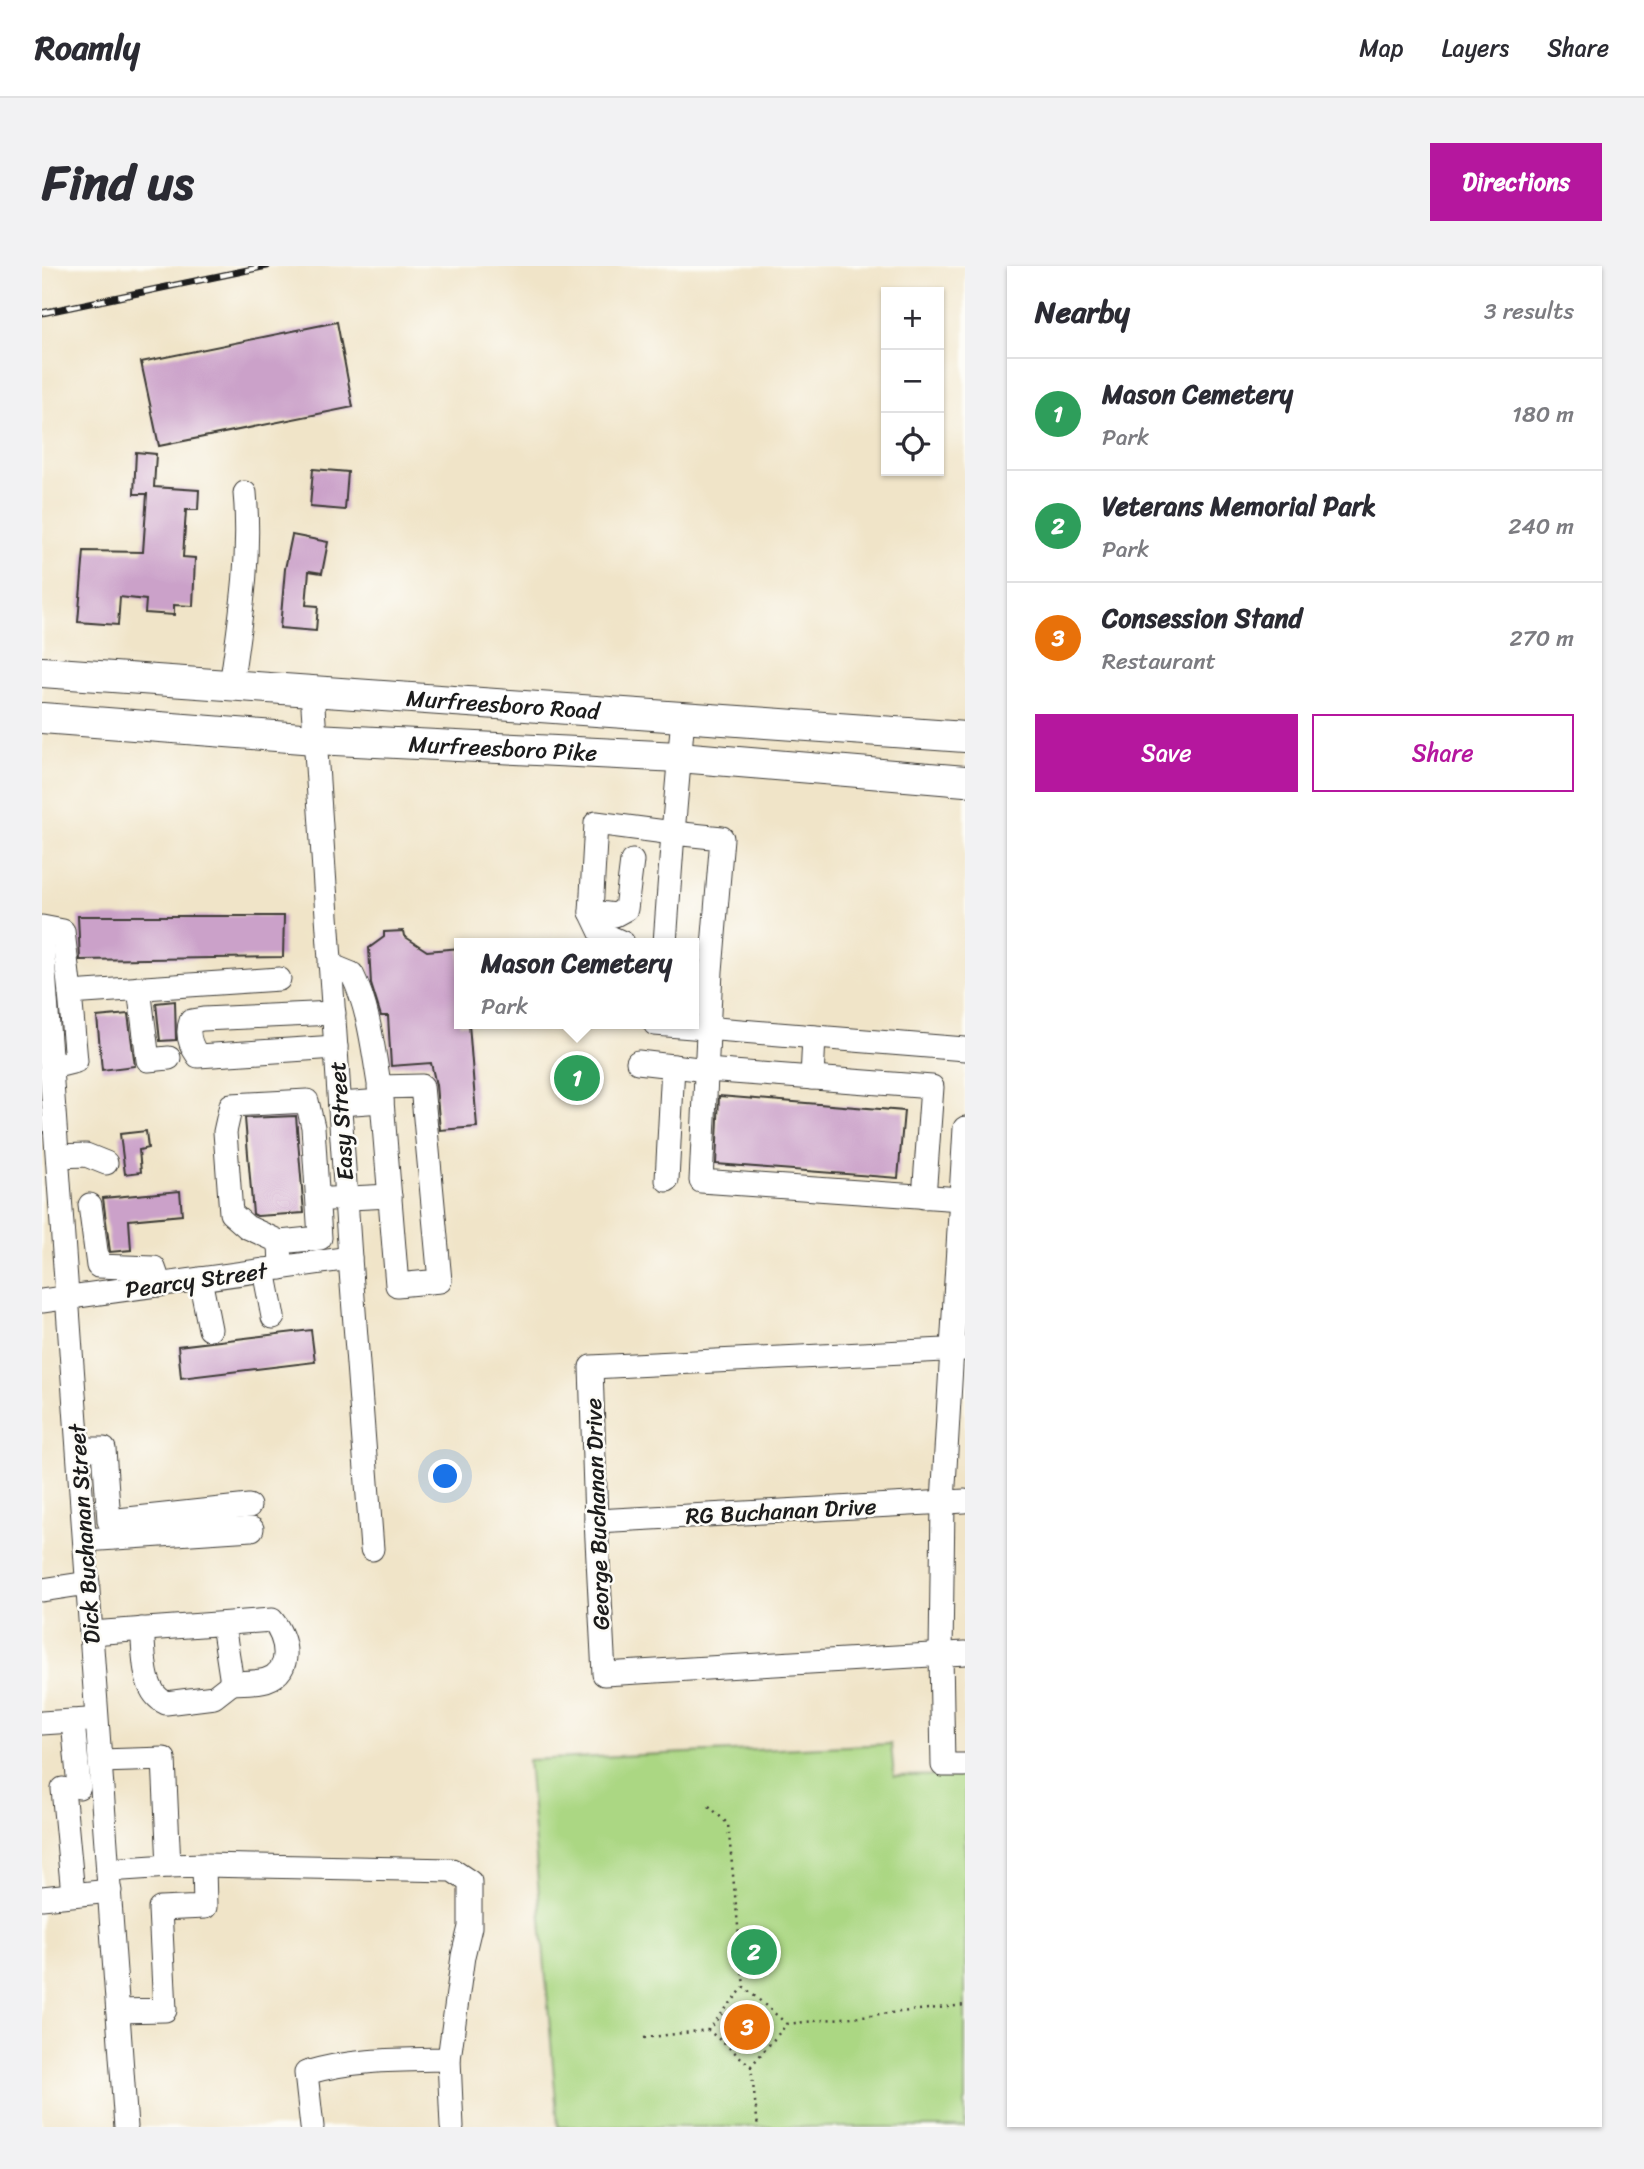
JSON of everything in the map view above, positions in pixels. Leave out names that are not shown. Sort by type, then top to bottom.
[{"type":"main road","name":"Murfreesboro Road","points":[[42,672],[965,737]]},
{"type":"main road","name":"Murfreesboro Pike","points":[[42,718],[316,739],[679,757],[965,781]]},
{"type":"street","points":[[231,686],[248,558],[246,493]]},
{"type":"street","name":"Easy Street","points":[[312,692],[372,1549]]},
{"type":"street","points":[[665,938],[683,717]]},
{"type":"street","points":[[612,938],[601,933],[591,912],[596,823],[634,846],[673,833],[722,838],[703,970],[709,1029],[701,1181],[961,1199]]},
{"type":"street","points":[[591,912],[615,915],[626,908],[634,846]]},
{"type":"street","points":[[42,927],[64,931],[76,1061],[52,1067]]},
{"type":"street","name":"Dick Buchanan Street","points":[[42,942],[46,1032],[52,1067],[126,2127]]},
{"type":"street","points":[[313,1127],[380,1094],[422,1086],[440,1281],[397,1284],[380,1094],[361,993],[352,974],[330,965]]},
{"type":"street","points":[[70,993],[278,979]]},
{"type":"street","points":[[139,988],[148,1060],[169,1058]]},
{"type":"street","points":[[334,1013],[191,1021],[188,1030],[191,1047],[198,1056],[372,1052]]},
{"type":"street","points":[[699,1028],[965,1049]]},
{"type":"street","points":[[812,1078],[814,1037]]},
{"type":"street","points":[[638,1062],[707,1070],[932,1087],[924,1196]]},
{"type":"street","points":[[667,1180],[673,1066]]},
{"type":"street","points":[[307,1101],[313,1127],[319,1199],[320,1238],[280,1242],[247,1227],[231,1213],[225,1132],[231,1105],[307,1101]]},
{"type":"street","points":[[954,1765],[941,1654],[954,1501],[965,1128]]},
{"type":"street","points":[[58,1156],[86,1155],[106,1163]]},
{"type":"street","points":[[319,1199],[390,1196]]},
{"type":"street","points":[[90,1205],[98,1266],[155,1268],[160,1285]]},
{"type":"street","points":[[64,1237],[93,1236]]},
{"type":"street","points":[[273,1317],[272,1269],[280,1242]]},
{"type":"street","name":"Pearcy Street","points":[[42,1301],[350,1258]]},
{"type":"street","points":[[200,1279],[210,1329]]},
{"type":"street","name":"George Buchanan Drive","points":[[958,1349],[591,1367],[604,1674],[965,1653]]},
{"type":"street","points":[[79,1449],[104,1449],[109,1521],[250,1518],[85,1540]]},
{"type":"street","name":"RG Buchanan Drive","points":[[596,1521],[954,1501]]},
{"type":"street","points":[[42,1590],[88,1583]]},
{"type":"street","points":[[91,1633],[142,1629],[223,1624],[272,1620],[281,1631],[285,1661],[280,1672],[265,1680],[232,1683],[214,1697],[166,1703],[159,1700],[149,1685],[142,1629]]},
{"type":"street","points":[[223,1624],[232,1683]]},
{"type":"street","points":[[42,1723],[97,1720]]},
{"type":"street","points":[[73,1721],[62,1789],[73,1894]]},
{"type":"street","points":[[100,1762],[164,1759],[169,1866]]},
{"type":"street","points":[[62,1789],[102,1785]]},
{"type":"street","points":[[118,2011],[165,2010],[160,1909],[205,1907],[204,1865]]},
{"type":"street","points":[[42,1898],[73,1894],[109,1881],[169,1866],[452,1870],[471,1881],[470,1927],[463,1956],[449,2059],[452,2127]]},
{"type":"street","points":[[312,2127],[306,2073],[326,2067],[449,2059]]},
{"type":"path","points":[[709,1806],[728,1824],[744,1987],[786,2024]]},
{"type":"path","points":[[644,2038],[708,2030],[744,1987]]},
{"type":"path","points":[[751,2066],[786,2024],[965,2005]]},
{"type":"path","points":[[708,2030],[751,2066],[758,2127]]},
{"type":"green space","points":[[891,1744],[894,1776],[965,1775],[965,2127],[558,2127],[528,1760]]},
{"type":"building","points":[[337,322],[353,407],[159,446],[141,362]]},
{"type":"building","points":[[136,452],[156,454],[154,487],[199,490],[198,510],[186,510],[183,557],[195,558],[193,606],[174,605],[174,615],[145,613],[146,600],[120,597],[118,625],[78,622],[84,551],[143,552],[147,494],[134,494]]},
{"type":"building","points":[[313,469],[348,472],[345,510],[310,507]]},
{"type":"building","points":[[292,535],[328,542],[322,573],[309,571],[306,605],[318,606],[316,631],[280,628],[285,569]]},
{"type":"building","points":[[78,916],[284,916],[283,957],[80,960]]},
{"type":"building","points":[[403,931],[404,936],[427,951],[454,949],[454,1029],[469,1029],[477,1127],[440,1130],[431,1063],[391,1066],[388,1016],[381,1016],[371,984],[369,948],[384,937],[384,932]]},
{"type":"building","points":[[175,1001],[176,1040],[160,1041],[156,1003]]},
{"type":"building","points":[[128,1014],[135,1066],[102,1070],[97,1017]]},
{"type":"building","points":[[719,1096],[904,1111],[898,1178],[716,1164]]},
{"type":"building","points":[[296,1116],[304,1213],[257,1216],[253,1214],[245,1118]]},
{"type":"building","points":[[146,1131],[148,1148],[139,1150],[141,1172],[125,1174],[120,1134]]},
{"type":"building","points":[[180,1191],[182,1215],[129,1220],[131,1250],[110,1252],[103,1198]]},
{"type":"building","points":[[311,1330],[315,1362],[181,1378],[178,1346]]},
{"type":"building","points":[[744,2004],[769,2025],[749,2049],[724,2028]]},
{"type":"railway","points":[[42,313],[267,266]]},
{"type":"place","name":"Mason Cemetery","points":[[577,1078]]},
{"type":"place","name":"Veterans Memorial Park","points":[[754,1952]]},
{"type":"place","name":"Consession Stand","points":[[747,2027]]}]
